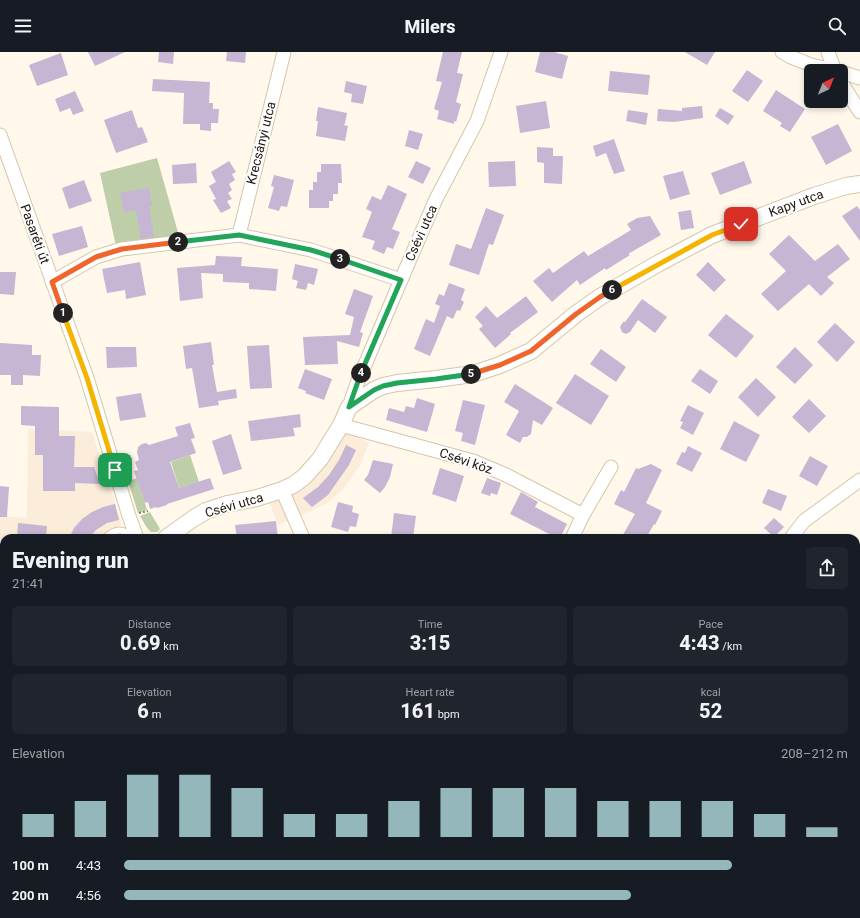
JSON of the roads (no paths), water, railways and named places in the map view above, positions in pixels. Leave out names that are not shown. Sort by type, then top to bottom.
[{"type":"street","name":"Krecsányi utca","points":[[239,235],[284,52]]},
{"type":"street","name":"Csévi utca","points":[[172,534],[206,511],[227,504],[257,498],[294,485],[312,469],[320,459],[341,425],[358,381],[436,199],[477,121],[500,52]]},
{"type":"street","points":[[828,52],[834,64]]},
{"type":"street","points":[[791,54],[809,64]]},
{"type":"street","points":[[848,74],[860,78]]},
{"type":"street","points":[[848,93],[860,112]]},
{"type":"street","name":"Pasaréti út","points":[[0,135],[87,378],[132,515],[132,534]]},
{"type":"street","name":"Kapy utca","points":[[349,407],[374,390],[383,386],[473,374],[500,365],[531,351],[576,314],[600,297],[712,235],[814,196],[846,186],[860,184]]},
{"type":"street","points":[[52,282],[96,257],[122,249],[239,235],[311,250],[401,280]]},
{"type":"street","name":"Csévi köz","points":[[341,425],[473,461],[506,475],[583,515]]},
{"type":"street","points":[[574,534],[583,515],[611,467]]},
{"type":"street","points":[[794,534],[804,521],[860,480]]},
{"type":"street","points":[[282,490],[301,534]]},
{"type":"street","name":"Csévi utca","points":[[180,534],[194,518]]},
{"type":"lane","points":[[110,534],[115,531],[123,530],[128,534]]}]
